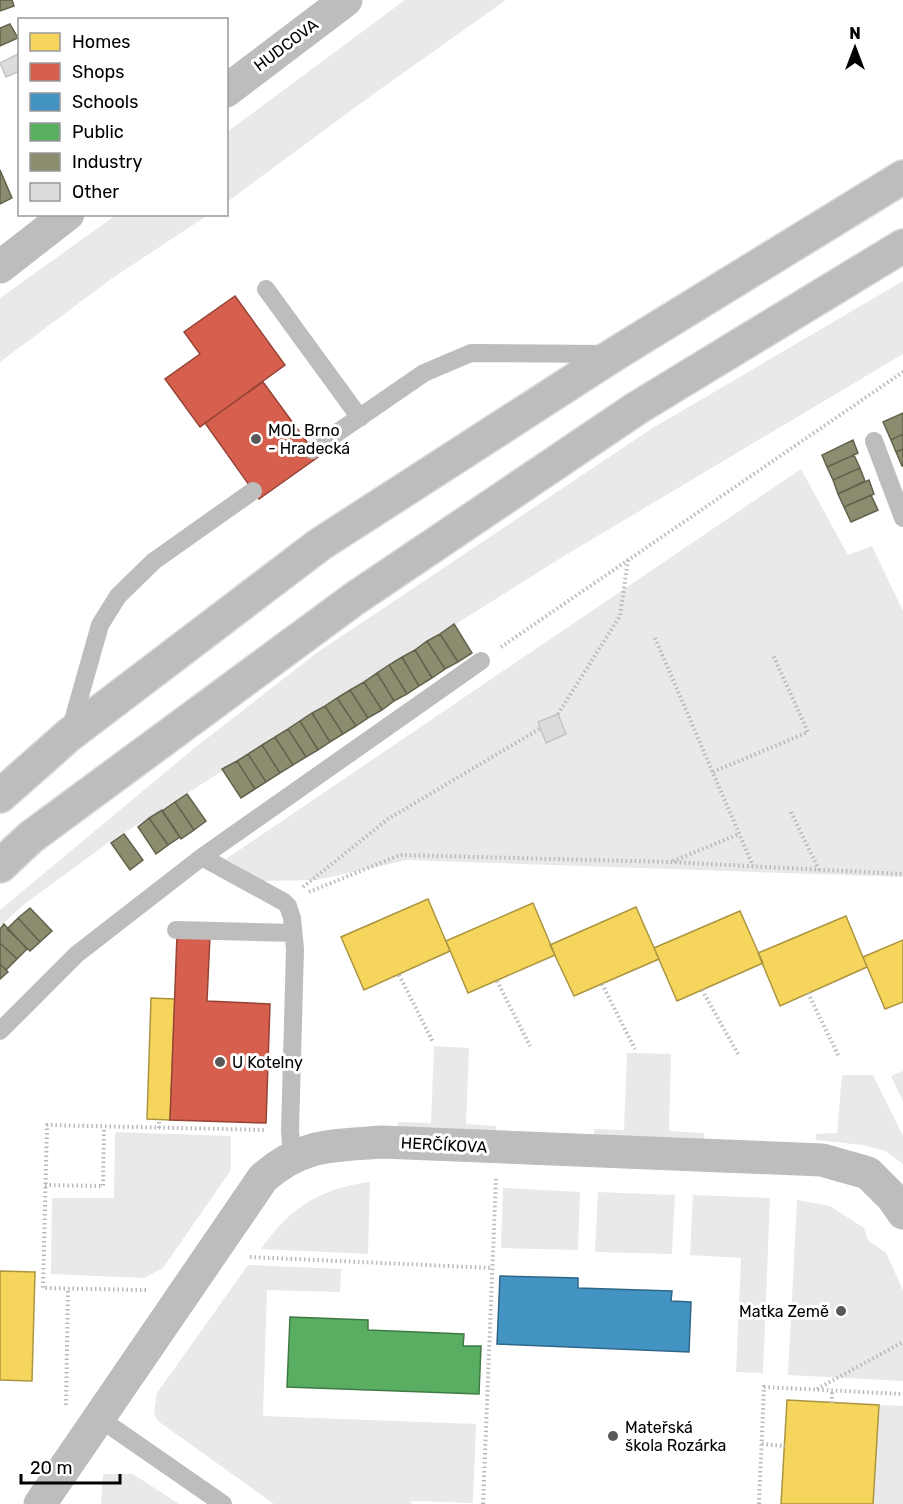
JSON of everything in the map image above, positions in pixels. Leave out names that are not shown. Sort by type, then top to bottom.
[{"type":"main road","name":"HUDCOVA","points":[[228,89],[346,0]]},
{"type":"main road","points":[[0,796],[69,735],[319,545],[615,354],[903,177]]},
{"type":"main road","points":[[0,267],[65,216]]},
{"type":"main road","points":[[0,866],[31,837],[354,598],[638,408],[903,246]]},
{"type":"main road","name":"HERČÍKOVA","points":[[40,1504],[263,1178],[278,1165],[291,1144],[320,1147],[382,1142],[822,1160],[868,1173],[892,1197],[903,1213]]},
{"type":"lane","points":[[266,289],[360,418]]},
{"type":"lane","points":[[312,450],[424,373],[471,353],[615,354]]},
{"type":"lane","points":[[874,441],[903,518]]},
{"type":"lane","points":[[69,735],[100,625],[118,596],[154,561],[254,491]]},
{"type":"lane","points":[[0,1031],[77,954],[202,857],[481,661]]},
{"type":"lane","points":[[202,857],[284,902],[292,918],[295,949],[291,1144]]},
{"type":"lane","points":[[176,930],[293,933]]},
{"type":"lane","points":[[99,1418],[223,1504]]},
{"type":"path","points":[[481,661],[901,373],[903,381]]},
{"type":"path","points":[[558,714],[620,616],[628,560]]},
{"type":"path","points":[[656,638],[753,866]]},
{"type":"path","points":[[713,772],[808,732],[773,655]]},
{"type":"path","points":[[284,902],[388,819],[541,728]]},
{"type":"path","points":[[791,812],[819,870]]},
{"type":"path","points":[[670,862],[739,834]]},
{"type":"path","points":[[284,902],[400,855],[670,862],[903,874]]},
{"type":"path","points":[[399,975],[433,1042]]},
{"type":"path","points":[[498,981],[530,1046]]},
{"type":"path","points":[[602,984],[635,1049]]},
{"type":"path","points":[[702,990],[738,1054]]},
{"type":"path","points":[[808,993],[839,1058]]},
{"type":"path","points":[[159,1119],[159,1128]]},
{"type":"path","points":[[152,1291],[43,1288],[47,1125],[159,1128],[291,1144]]},
{"type":"path","points":[[45,1185],[103,1186],[104,1127]]},
{"type":"path","points":[[483,1504],[496,1167]]},
{"type":"path","points":[[210,1255],[492,1268]]},
{"type":"path","points":[[66,1416],[68,1289]]},
{"type":"path","points":[[816,1389],[903,1342]]},
{"type":"path","points":[[759,1504],[764,1387],[903,1394]]},
{"type":"path","points":[[831,1403],[832,1390]]},
{"type":"path","points":[[762,1444],[785,1446]]},
{"type":"shaded area","points":[[405,0],[506,0],[228,201],[228,131]]},
{"type":"shaded area","points":[[115,216],[206,216],[111,279],[0,362],[0,298]]},
{"type":"shaded area","points":[[903,281],[903,354],[564,556],[108,843],[27,902],[0,926],[0,910],[192,750],[318,652],[651,429]]},
{"type":"shaded area","points":[[801,469],[848,555],[872,546],[903,611],[903,877],[407,860],[317,880],[263,881],[226,859]]},
{"type":"shaded area","points":[[434,1046],[469,1048],[466,1124],[496,1126],[496,1132],[397,1128],[398,1122],[431,1123]]},
{"type":"shaded area","points":[[627,1053],[671,1054],[669,1131],[704,1133],[704,1139],[594,1136],[594,1129],[624,1130]]},
{"type":"shaded area","points":[[903,1071],[903,1102],[891,1076]]},
{"type":"shaded area","points":[[842,1075],[873,1075],[903,1136],[903,1164],[885,1151],[863,1145],[816,1140],[816,1134],[837,1133]]},
{"type":"shaded area","points":[[115,1132],[231,1136],[231,1170],[163,1268],[144,1278],[51,1274],[52,1198],[114,1198]]},
{"type":"shaded area","points":[[370,1182],[368,1254],[261,1249],[283,1222],[308,1202],[336,1189]]},
{"type":"shaded area","points":[[503,1188],[580,1192],[578,1250],[501,1248]]},
{"type":"shaded area","points":[[598,1192],[675,1195],[672,1254],[595,1252]]},
{"type":"shaded area","points":[[693,1195],[770,1198],[763,1373],[736,1372],[741,1258],[690,1255]]},
{"type":"shaded area","points":[[797,1200],[830,1206],[864,1228],[868,1240],[886,1253],[903,1290],[903,1381],[788,1375]]},
{"type":"shaded area","points":[[248,1265],[341,1269],[340,1292],[267,1290],[263,1416],[476,1424],[473,1503],[412,1501],[411,1504],[274,1504],[158,1421],[154,1413],[157,1393]]},
{"type":"shaded area","points":[[879,1405],[903,1406],[903,1504],[873,1504]]},
{"type":"shaded area","points":[[103,1474],[133,1474],[179,1504],[101,1504]]},
{"type":"building: Homes","points":[[428,899],[450,951],[364,990],[341,937]]},
{"type":"building: Homes","points":[[533,903],[555,955],[468,993],[446,941]]},
{"type":"building: Homes","points":[[636,907],[659,959],[574,996],[550,945]]},
{"type":"building: Homes","points":[[740,911],[763,963],[677,1001],[654,948]]},
{"type":"building: Homes","points":[[846,916],[867,967],[780,1006],[758,953]]},
{"type":"building: Homes","points":[[903,940],[903,1002],[885,1009],[863,957]]},
{"type":"building: Homes","points":[[151,998],[175,999],[170,1120],[147,1119]]},
{"type":"building: Homes","points":[[0,1271],[35,1272],[32,1381],[0,1380]]},
{"type":"building: Homes","points":[[787,1400],[879,1405],[873,1504],[781,1504]]},
{"type":"building: Shops","points":[[235,296],[285,365],[200,427],[165,379],[200,354],[184,332]]},
{"type":"building: Shops","points":[[263,382],[318,457],[259,499],[205,423]]},
{"type":"building: Shops","name":"U Kotelny","points":[[177,935],[210,936],[207,1001],[270,1004],[266,1123],[170,1120]]},
{"type":"building: Schools","points":[[500,1276],[578,1278],[578,1288],[672,1291],[671,1301],[691,1302],[689,1352],[497,1344]]},
{"type":"building: Public","points":[[290,1317],[368,1320],[368,1330],[464,1334],[463,1346],[481,1346],[479,1394],[287,1387]]},
{"type":"building: Industry","points":[[0,0],[12,0],[14,6],[0,11]]},
{"type":"building: Industry","points":[[10,24],[18,38],[0,46],[0,28]]},
{"type":"building: Industry","points":[[0,170],[12,198],[0,204]]},
{"type":"building: Industry","points":[[903,413],[903,434],[891,440],[883,422]]},
{"type":"building: Industry","points":[[903,434],[903,449],[896,452],[891,440]]},
{"type":"building: Industry","points":[[853,440],[858,453],[827,467],[822,455]]},
{"type":"building: Industry","points":[[903,449],[903,466],[902,466],[896,452]]},
{"type":"building: Industry","points":[[854,455],[860,468],[833,480],[827,467]]},
{"type":"building: Industry","points":[[860,468],[865,481],[838,494],[833,480]]},
{"type":"building: Industry","points":[[869,480],[874,494],[844,507],[838,494]]},
{"type":"building: Industry","points":[[871,495],[878,510],[851,522],[844,507]]},
{"type":"building: Industry","points":[[454,624],[472,653],[458,662],[440,634]]},
{"type":"building: Industry","points":[[440,634],[458,662],[445,669],[427,641]]},
{"type":"building: Industry","points":[[427,641],[445,669],[432,678],[415,650]]},
{"type":"building: Industry","points":[[415,650],[432,678],[419,686],[402,657]]},
{"type":"building: Industry","points":[[402,657],[419,686],[407,694],[389,665]]},
{"type":"building: Industry","points":[[389,665],[407,694],[394,701],[377,673]]},
{"type":"building: Industry","points":[[377,673],[394,701],[382,710],[364,682]]},
{"type":"building: Industry","points":[[364,682],[382,710],[368,718],[350,690]]},
{"type":"building: Industry","points":[[350,690],[368,718],[356,726],[337,698]]},
{"type":"building: Industry","points":[[337,698],[356,726],[343,734],[325,706]]},
{"type":"building: Industry","points":[[325,706],[343,734],[330,742],[312,713]]},
{"type":"building: Industry","points":[[312,713],[330,742],[318,750],[300,721]]},
{"type":"building: Industry","points":[[300,721],[318,750],[306,757],[288,729]]},
{"type":"building: Industry","points":[[288,729],[306,757],[293,765],[275,737]]},
{"type":"building: Industry","points":[[275,737],[293,765],[280,773],[262,745]]},
{"type":"building: Industry","points":[[262,745],[280,773],[266,782],[248,754]]},
{"type":"building: Industry","points":[[248,754],[266,782],[255,789],[237,761]]},
{"type":"building: Industry","points":[[237,761],[255,789],[241,798],[222,769]]},
{"type":"building: Industry","points":[[187,794],[206,821],[194,830],[175,802]]},
{"type":"building: Industry","points":[[175,802],[194,830],[181,839],[162,811]]},
{"type":"building: Industry","points":[[162,810],[180,837],[168,845],[149,818]]},
{"type":"building: Industry","points":[[149,818],[168,845],[156,854],[138,827]]},
{"type":"building: Industry","points":[[124,834],[143,860],[130,870],[111,843]]},
{"type":"building: Industry","points":[[30,908],[52,931],[40,942],[18,918]]},
{"type":"building: Industry","points":[[18,918],[40,942],[30,951],[7,929]]},
{"type":"building: Industry","points":[[4,924],[27,949],[17,959],[0,943],[0,929]]},
{"type":"building: Industry","points":[[0,943],[17,959],[6,970],[0,964]]},
{"type":"building: Industry","points":[[0,964],[8,972],[0,979]]},
{"type":"building: Other","points":[[18,54],[18,72],[6,77],[0,63]]},
{"type":"building: Other","points":[[558,714],[566,734],[546,743],[538,722]]},
{"type":"place","name":"MOL Brno - Hradecká","points":[[256,439]]},
{"type":"place","name":"U Kotelny","points":[[220,1062]]},
{"type":"place","name":"Matka Země","points":[[841,1311]]},
{"type":"place","name":"Mateřská škola Rozárka","points":[[613,1436]]}]
